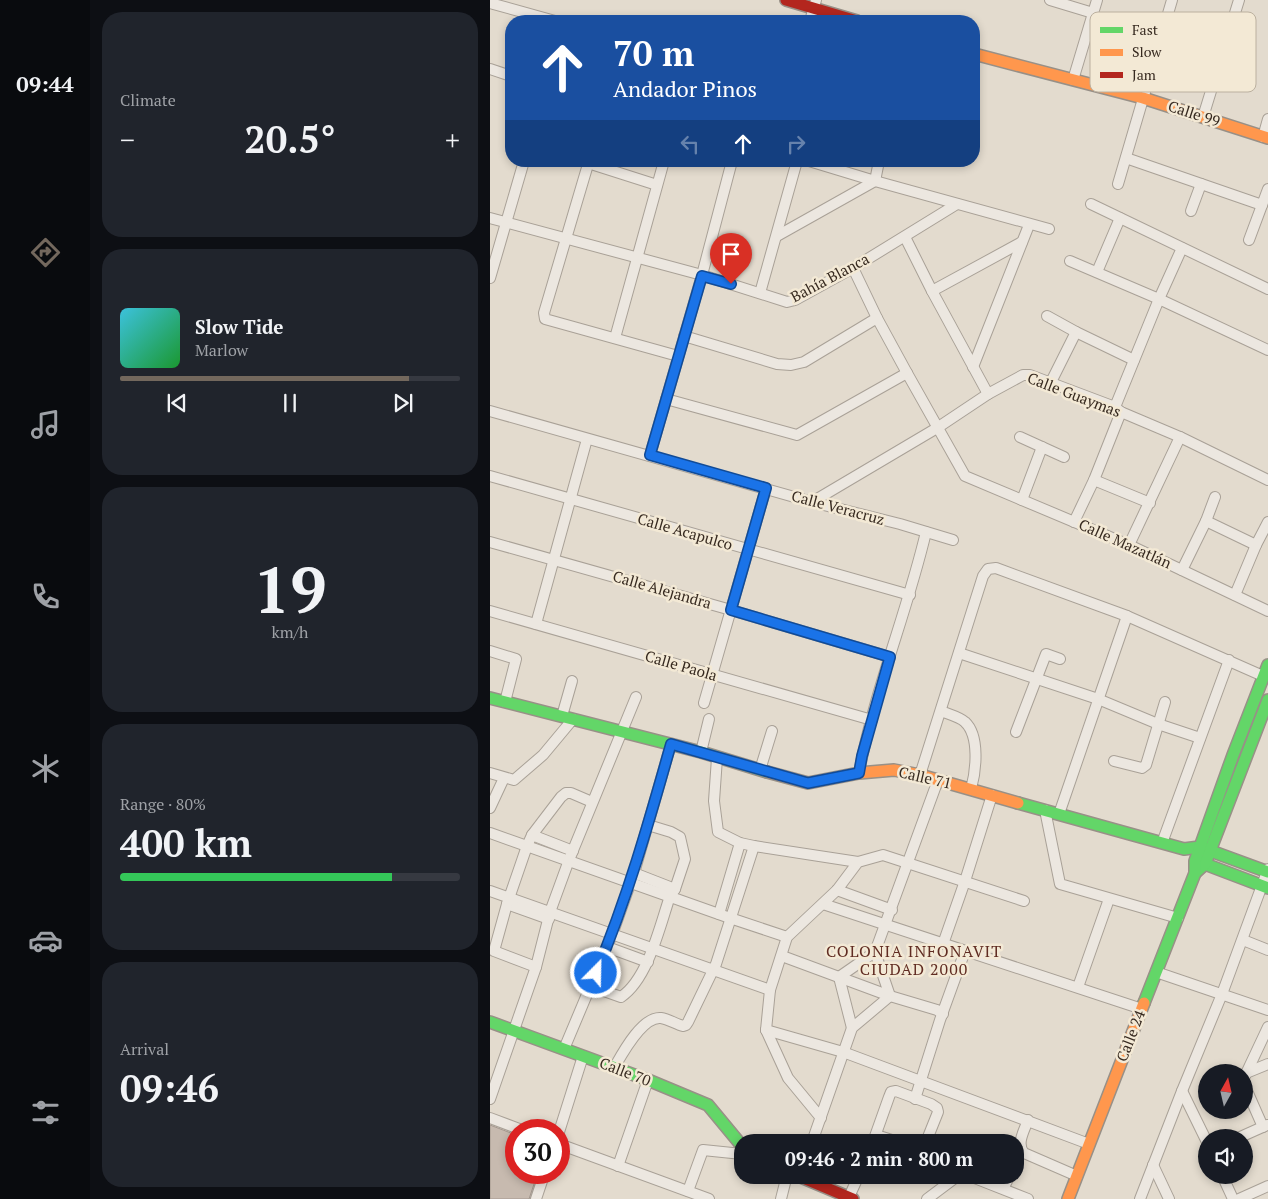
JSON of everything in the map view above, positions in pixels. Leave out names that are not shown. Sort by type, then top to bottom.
[{"type":"street","points":[[786,0],[814,4],[842,15]]},
{"type":"street","points":[[1050,0],[1090,12]]},
{"type":"street","points":[[1093,12],[1097,0]]},
{"type":"street","points":[[1168,12],[1172,0]]},
{"type":"street","points":[[1235,12],[1239,0]]},
{"type":"street","points":[[490,3],[533,15]]},
{"type":"street","points":[[1073,80],[1090,23]]},
{"type":"street","name":"Calle 99","points":[[980,56],[1090,84]]},
{"type":"street","points":[[490,69],[505,74]]},
{"type":"street","name":"Calle 99","points":[[1120,92],[1265,138]]},
{"type":"street","points":[[1118,184],[1145,92]]},
{"type":"street","points":[[1203,117],[1211,92]]},
{"type":"street","points":[[1265,138],[1268,119]]},
{"type":"street","points":[[1126,158],[1262,205]]},
{"type":"street","points":[[490,278],[522,167]]},
{"type":"street","points":[[587,167],[544,313],[545,319],[678,356]]},
{"type":"street","points":[[603,167],[657,185]]},
{"type":"street","points":[[615,338],[662,167]]},
{"type":"street","points":[[650,455],[702,276],[730,167]]},
{"type":"street","points":[[760,293],[796,167]]},
{"type":"street","points":[[829,167],[1029,225],[1049,229]]},
{"type":"street","points":[[777,236],[875,181],[878,167]]},
{"type":"street","points":[[1191,211],[1201,184]]},
{"type":"street","points":[[1248,240],[1268,190]]},
{"type":"street","name":"Bahía Blanca","points":[[490,218],[702,276],[787,302],[795,300],[853,268],[957,204]]},
{"type":"street","points":[[1091,204],[1268,289]]},
{"type":"street","points":[[1097,272],[1120,218]]},
{"type":"street","points":[[973,367],[1029,225]]},
{"type":"street","points":[[905,236],[932,291],[988,394]]},
{"type":"street","points":[[932,291],[1022,242]]},
{"type":"street","points":[[1074,522],[1094,480],[1134,360],[1182,248]]},
{"type":"street","points":[[1070,261],[1159,299],[1268,350]]},
{"type":"street","name":"Calle Mazatlán","points":[[853,268],[877,318],[937,428],[966,476],[1130,545],[1268,611]]},
{"type":"street","points":[[1047,316],[1134,360]]},
{"type":"street","points":[[684,336],[777,364],[790,365],[804,362],[877,318]]},
{"type":"street","points":[[1050,384],[1076,332]]},
{"type":"street","points":[[666,398],[797,435],[907,373]]},
{"type":"street","name":"Calle Guaymas","points":[[812,502],[937,428],[988,394],[1023,375],[1030,375],[1118,410],[1180,437],[1268,480]]},
{"type":"street","name":"Calle Veracruz","points":[[490,411],[953,540]]},
{"type":"street","points":[[1020,437],[1064,457]]},
{"type":"street","points":[[1130,545],[1180,437]]},
{"type":"street","points":[[536,624],[587,439]]},
{"type":"street","points":[[1022,500],[1042,447]]},
{"type":"street","name":"Calle Acapulco","points":[[490,476],[910,595]]},
{"type":"street","points":[[1094,480],[1150,503]]},
{"type":"street","points":[[704,703],[766,488]]},
{"type":"street","points":[[1182,570],[1206,521],[1215,497]]},
{"type":"street","points":[[1206,521],[1256,546]]},
{"type":"street","points":[[1235,595],[1268,522]]},
{"type":"street","points":[[859,773],[872,720],[910,595],[926,532]]},
{"type":"street","name":"Calle Alejandra","points":[[490,542],[890,657]]},
{"type":"street","points":[[920,775],[983,576],[988,569],[996,568],[1127,616],[1229,660],[1266,671]]},
{"type":"street","name":"Calle Paola","points":[[490,611],[872,720]]},
{"type":"street","points":[[1059,814],[1127,616]]},
{"type":"street","points":[[490,651],[516,659],[505,702]]},
{"type":"street","points":[[958,653],[1098,699],[1158,724],[1200,738]]},
{"type":"street","points":[[1016,732],[1046,654],[1060,659]]},
{"type":"street","points":[[1162,843],[1229,660]]},
{"type":"street","name":"Calle 24","points":[[1068,1199],[1200,863],[1266,671]]},
{"type":"street","points":[[490,773],[514,780],[543,755],[567,718],[572,682]]},
{"type":"street","points":[[490,1099],[536,968],[550,915],[571,856],[620,732],[636,697]]},
{"type":"street","name":"Calle 71","points":[[490,698],[701,752],[808,783],[859,773],[894,770],[920,775],[1184,849],[1205,849]]},
{"type":"street","name":"Calle 24","points":[[1205,849],[1268,700]]},
{"type":"street","points":[[1114,761],[1142,768],[1146,765],[1165,702]]},
{"type":"street","points":[[941,711],[965,721],[974,735],[976,774],[971,789]]},
{"type":"street","points":[[701,752],[709,719]]},
{"type":"street","points":[[760,770],[772,732]]},
{"type":"street","points":[[564,1049],[612,935],[632,878],[671,744]]},
{"type":"street","points":[[717,758],[714,801],[718,832],[740,843],[858,862],[883,855],[1024,901]]},
{"type":"street","points":[[490,808],[504,778]]},
{"type":"street","points":[[839,977],[875,952],[909,864],[938,780]]},
{"type":"street","points":[[536,968],[494,951],[509,901],[532,835],[561,797],[566,792],[592,802]]},
{"type":"street","points":[[943,944],[992,795]]},
{"type":"street","points":[[1045,810],[1060,884],[1178,918]]},
{"type":"street","points":[[590,986],[620,997],[628,991],[648,962],[685,859],[680,837],[671,832],[648,825]]},
{"type":"street","points":[[490,833],[528,846],[571,856],[672,893],[719,914],[787,937]]},
{"type":"street","points":[[532,835],[571,856]]},
{"type":"street","points":[[719,914],[740,843]]},
{"type":"street","points":[[614,1068],[632,1038],[652,1020],[662,1018],[686,1026],[712,970],[728,928],[754,846]]},
{"type":"street","points":[[1184,849],[1200,863],[1265,887]]},
{"type":"street","points":[[1140,1199],[1265,887],[1268,871],[1205,849]]},
{"type":"street","points":[[821,1118],[788,1078],[766,1030],[770,990],[787,937],[837,890],[858,862]]},
{"type":"street","points":[[837,890],[892,910]]},
{"type":"street","points":[[490,891],[509,901],[770,990]]},
{"type":"street","points":[[1078,988],[1109,899]]},
{"type":"street","points":[[822,904],[1142,1009]]},
{"type":"street","points":[[1243,940],[1268,950]]},
{"type":"street","points":[[607,947],[648,962]]},
{"type":"street","points":[[915,1099],[965,951]]},
{"type":"street","points":[[875,952],[890,996]]},
{"type":"street","points":[[782,956],[890,996],[937,1010],[943,1014]]},
{"type":"street","points":[[1156,972],[1268,1010]]},
{"type":"street","points":[[839,977],[852,1028]]},
{"type":"street","points":[[815,1134],[852,1028],[890,996]]},
{"type":"street","name":"Calle 70","points":[[490,1022],[648,1080],[708,1105],[734,1136]]},
{"type":"street","points":[[1251,1064],[1268,1027]]},
{"type":"street","points":[[766,1030],[843,1052],[1089,1144]]},
{"type":"street","points":[[563,1119],[584,1056]]},
{"type":"street","points":[[1253,1072],[1268,1064]]},
{"type":"street","points":[[618,1166],[648,1080]]},
{"type":"street","points":[[876,1134],[891,1092],[896,1091],[937,1108],[938,1112],[929,1134]]},
{"type":"street","points":[[1182,1091],[1201,1129]]},
{"type":"street","points":[[1253,1102],[1265,1125],[1253,1131]]},
{"type":"street","points":[[490,1118],[505,1124]]},
{"type":"street","points":[[1028,1120],[1020,1142],[1020,1149],[1024,1153],[1077,1176]]},
{"type":"street","points":[[570,1148],[709,1199]]},
{"type":"street","points":[[688,1191],[703,1150],[734,1153]]},
{"type":"street","points":[[1153,1165],[1169,1199]]},
{"type":"street","points":[[536,1199],[541,1184]]},
{"type":"street","points":[[781,1199],[785,1184]]},
{"type":"street","points":[[819,1184],[851,1198],[856,1184]]},
{"type":"street","points":[[928,1199],[947,1184]]},
{"type":"street","points":[[991,1184],[1028,1199]]},
{"type":"street","points":[[1002,1188],[1006,1184]]},
{"type":"street","points":[[1226,1184],[1233,1199]]},
{"type":"street","points":[[1239,1199],[1268,1186]]},
{"type":"building","points":[[490,1125],[505,1131],[505,1184],[534,1184],[529,1199],[490,1199]]},
{"type":"traffic: fast","points":[[1144,1003],[1195,873],[1195,861],[1268,665]]},
{"type":"traffic: fast","points":[[490,698],[701,752],[767,772]]},
{"type":"traffic: fast","points":[[1195,873],[1205,864],[1268,700]]},
{"type":"traffic: fast","points":[[1018,803],[1184,849],[1200,847],[1268,872]]},
{"type":"traffic: fast","points":[[1197,861],[1268,888]]},
{"type":"traffic: fast","points":[[490,1022],[648,1080],[708,1105],[734,1136]]},
{"type":"traffic: slow","points":[[980,56],[1090,84]]},
{"type":"traffic: slow","points":[[1120,92],[1268,138]]},
{"type":"traffic: slow","points":[[767,772],[808,783],[859,773],[894,770],[920,775],[1018,803]]},
{"type":"traffic: slow","points":[[1068,1199],[1144,1003]]},
{"type":"traffic: jam","points":[[786,0],[837,15]]},
{"type":"traffic: jam","points":[[817,1184],[853,1199]]},
{"type":"district","name":"COLONIA INFONAVIT CIUDAD 2000","points":[[914,960]]},
{"type":"route","points":[[596,973],[634,873],[671,744],[808,783],[859,773],[878,696],[890,657],[731,610],[766,488],[650,455],[702,276],[731,284]]}]
